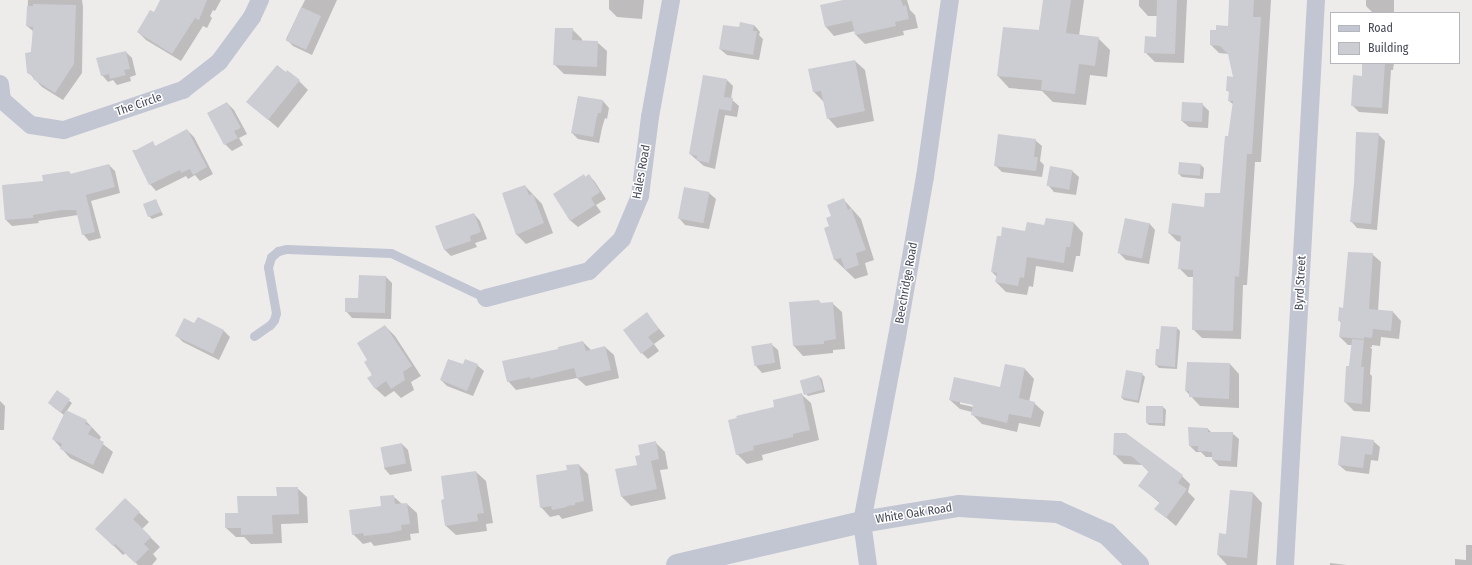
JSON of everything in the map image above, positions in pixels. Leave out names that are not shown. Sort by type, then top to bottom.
[{"type":"street","name":"The Circle","points":[[0,84],[2,100],[31,125],[64,130],[183,90],[219,62],[252,17],[260,0]]},
{"type":"street","name":"Hales Road","points":[[486,298],[589,271],[622,239],[640,196],[650,117],[671,0]]},
{"type":"street","name":"Beechridge Road","points":[[868,565],[862,522],[898,337],[926,170],[950,0]]},
{"type":"street","name":"Byrd Street","points":[[1285,565],[1316,0]]},
{"type":"street","name":"White Oak Road","points":[[677,565],[862,522],[959,506],[1058,512],[1107,534],[1138,565]]},
{"type":"lane","points":[[254,336],[270,326],[274,320],[276,313],[268,266],[271,257],[278,251],[287,249],[391,253],[486,298]]},
{"type":"building","points":[[160,0],[207,0],[199,20],[195,18],[172,54],[137,32],[150,10],[154,12]]},
{"type":"building","points":[[843,0],[901,0],[903,6],[906,5],[909,19],[895,22],[896,26],[855,35],[852,21],[825,27],[820,5]]},
{"type":"building","points":[[1043,0],[1071,0],[1066,33],[1099,37],[1095,66],[1079,64],[1075,94],[1041,90],[1042,80],[997,76],[1003,27],[1039,30]]},
{"type":"building","points":[[1157,0],[1177,0],[1175,54],[1144,53],[1145,36],[1156,37]]},
{"type":"building","points":[[1229,0],[1254,0],[1253,17],[1261,17],[1252,154],[1247,154],[1239,277],[1235,276],[1233,331],[1192,330],[1193,270],[1178,269],[1181,236],[1168,233],[1172,203],[1204,207],[1205,193],[1220,193],[1225,136],[1228,136],[1233,101],[1228,101],[1229,91],[1226,91],[1227,76],[1233,77],[1228,54],[1220,46],[1210,45],[1210,30],[1216,30],[1216,25],[1228,26]]},
{"type":"building","points":[[33,4],[76,5],[74,64],[55,93],[33,79],[34,77],[27,73],[25,53],[31,52],[33,27],[26,26],[27,6],[33,6]]},
{"type":"building","points":[[301,7],[321,16],[306,50],[286,41]]},
{"type":"building","points":[[740,22],[754,25],[753,31],[757,31],[753,55],[719,49],[723,25],[739,27]]},
{"type":"building","points":[[555,28],[573,28],[572,40],[598,41],[597,67],[553,65]]},
{"type":"building","points":[[126,51],[130,69],[124,70],[126,75],[110,79],[109,74],[101,76],[96,58]]},
{"type":"building","points":[[855,60],[865,111],[827,119],[821,91],[813,92],[808,69]]},
{"type":"building","points":[[1362,64],[1385,64],[1382,108],[1351,106],[1353,75],[1362,76]]},
{"type":"building","points":[[277,65],[286,72],[287,70],[300,80],[268,120],[246,102]]},
{"type":"building","points":[[703,75],[727,79],[724,97],[733,98],[731,111],[719,109],[709,163],[696,160],[697,156],[689,154]]},
{"type":"building","points":[[578,96],[603,100],[601,113],[598,113],[593,137],[571,133]]},
{"type":"building","points":[[227,102],[241,128],[234,131],[238,138],[224,145],[207,113]]},
{"type":"building","points":[[1182,102],[1203,103],[1202,122],[1181,121]]},
{"type":"building","points":[[187,129],[207,167],[193,175],[190,169],[181,173],[180,170],[149,185],[132,150],[136,150],[153,141],[155,146]]},
{"type":"building","points":[[1356,132],[1379,133],[1371,224],[1350,222],[1354,184]]},
{"type":"building","points":[[998,134],[1036,139],[1034,157],[1038,157],[1036,171],[994,166]]},
{"type":"building","points":[[1179,162],[1201,164],[1200,176],[1178,174]]},
{"type":"building","points":[[109,164],[115,187],[86,195],[95,232],[82,235],[76,210],[62,210],[33,215],[33,218],[5,220],[2,185],[43,181],[42,175],[69,171],[70,174]]},
{"type":"building","points":[[1050,166],[1073,170],[1069,190],[1047,186]]},
{"type":"building","points":[[584,174],[585,177],[589,174],[600,192],[591,198],[595,205],[570,221],[553,194]]},
{"type":"building","points":[[525,185],[529,195],[533,194],[544,223],[516,235],[502,193]]},
{"type":"building","points":[[684,187],[710,192],[703,223],[678,218]]},
{"type":"building","points":[[844,198],[848,210],[851,208],[866,250],[856,253],[859,265],[845,270],[841,258],[834,260],[824,228],[829,226],[826,218],[831,216],[827,205]]},
{"type":"building","points":[[156,199],[161,212],[148,217],[143,204]]},
{"type":"building","points":[[474,213],[481,232],[470,236],[471,241],[444,250],[435,226]]},
{"type":"building","points":[[1046,218],[1074,222],[1070,247],[1066,247],[1064,263],[1027,257],[1024,278],[1020,277],[1018,286],[995,282],[997,273],[991,272],[997,236],[1001,236],[1002,227],[1025,231],[1027,222],[1044,225]]},
{"type":"building","points":[[1125,218],[1149,223],[1142,258],[1118,253]]},
{"type":"building","points":[[1348,252],[1373,253],[1369,309],[1393,311],[1391,331],[1373,329],[1372,338],[1364,337],[1364,339],[1339,337],[1341,321],[1338,321],[1339,307],[1343,308]]},
{"type":"building","points":[[359,275],[386,276],[385,313],[345,312],[345,298],[358,298]]},
{"type":"building","points":[[819,300],[820,303],[833,302],[836,339],[824,341],[824,344],[793,346],[789,302]]},
{"type":"building","points":[[647,312],[659,329],[648,337],[654,344],[641,354],[623,330]]},
{"type":"building","points":[[198,317],[224,330],[213,354],[175,336],[184,318],[194,323]]},
{"type":"building","points":[[385,325],[412,366],[403,372],[405,380],[391,389],[386,381],[375,389],[367,378],[372,375],[364,362],[367,360],[357,343]]},
{"type":"building","points":[[1161,326],[1177,327],[1175,367],[1155,365],[1156,349],[1159,349]]},
{"type":"building","points":[[1352,339],[1364,340],[1361,367],[1364,367],[1362,404],[1344,402],[1346,366],[1349,366]]},
{"type":"building","points":[[583,341],[586,351],[605,346],[611,370],[577,378],[574,368],[530,379],[530,377],[507,382],[502,361],[558,349],[558,347]]},
{"type":"building","points":[[772,343],[775,363],[754,366],[751,346]]},
{"type":"building","points":[[448,359],[463,364],[465,359],[478,364],[467,391],[440,380]]},
{"type":"building","points":[[1187,362],[1230,363],[1229,399],[1189,397],[1189,391],[1185,391]]},
{"type":"building","points":[[1005,364],[1025,368],[1019,398],[1035,402],[1031,418],[1009,414],[1007,423],[971,415],[973,405],[949,400],[954,377],[1000,387]]},
{"type":"building","points":[[1126,370],[1143,373],[1138,401],[1121,398]]},
{"type":"building","points":[[819,375],[823,389],[804,395],[800,381]]},
{"type":"building","points":[[57,390],[70,399],[61,412],[48,403]]},
{"type":"building","points":[[802,393],[810,430],[793,434],[793,437],[753,446],[754,450],[736,455],[728,420],[737,418],[736,416],[774,407],[773,400]]},
{"type":"building","points":[[1146,406],[1163,406],[1163,423],[1146,423]]},
{"type":"building","points":[[66,410],[87,420],[85,424],[92,427],[88,434],[104,442],[93,465],[60,449],[62,444],[52,439]]},
{"type":"building","points":[[1188,427],[1208,428],[1208,432],[1233,432],[1231,461],[1212,460],[1212,452],[1198,451],[1198,446],[1189,446]]},
{"type":"building","points":[[1114,433],[1126,433],[1183,475],[1178,483],[1187,489],[1166,518],[1154,509],[1160,502],[1138,486],[1149,471],[1131,456],[1113,455]]},
{"type":"building","points":[[1341,436],[1374,440],[1372,455],[1365,454],[1363,468],[1338,465]]},
{"type":"building","points":[[656,441],[659,459],[651,461],[657,489],[621,497],[615,469],[637,465],[635,456],[640,455],[638,445]]},
{"type":"building","points":[[402,443],[406,464],[384,468],[380,447]]},
{"type":"building","points":[[579,464],[584,501],[575,503],[575,505],[552,510],[551,506],[540,508],[536,475],[567,470],[566,465]]},
{"type":"building","points":[[476,471],[484,513],[477,514],[478,521],[445,526],[441,500],[444,499],[441,476]]},
{"type":"building","points":[[276,487],[298,487],[299,514],[272,515],[273,534],[241,535],[241,528],[225,528],[225,513],[238,513],[237,496],[277,496]]},
{"type":"building","points":[[1230,490],[1253,492],[1247,558],[1217,555],[1219,533],[1226,534]]},
{"type":"building","points":[[394,495],[395,504],[407,503],[410,524],[401,525],[402,530],[389,533],[364,536],[363,533],[352,535],[349,510],[381,506],[380,496]]},
{"type":"building","points":[[125,498],[140,512],[133,519],[151,537],[144,544],[149,549],[135,563],[115,544],[113,546],[95,529]]}]
